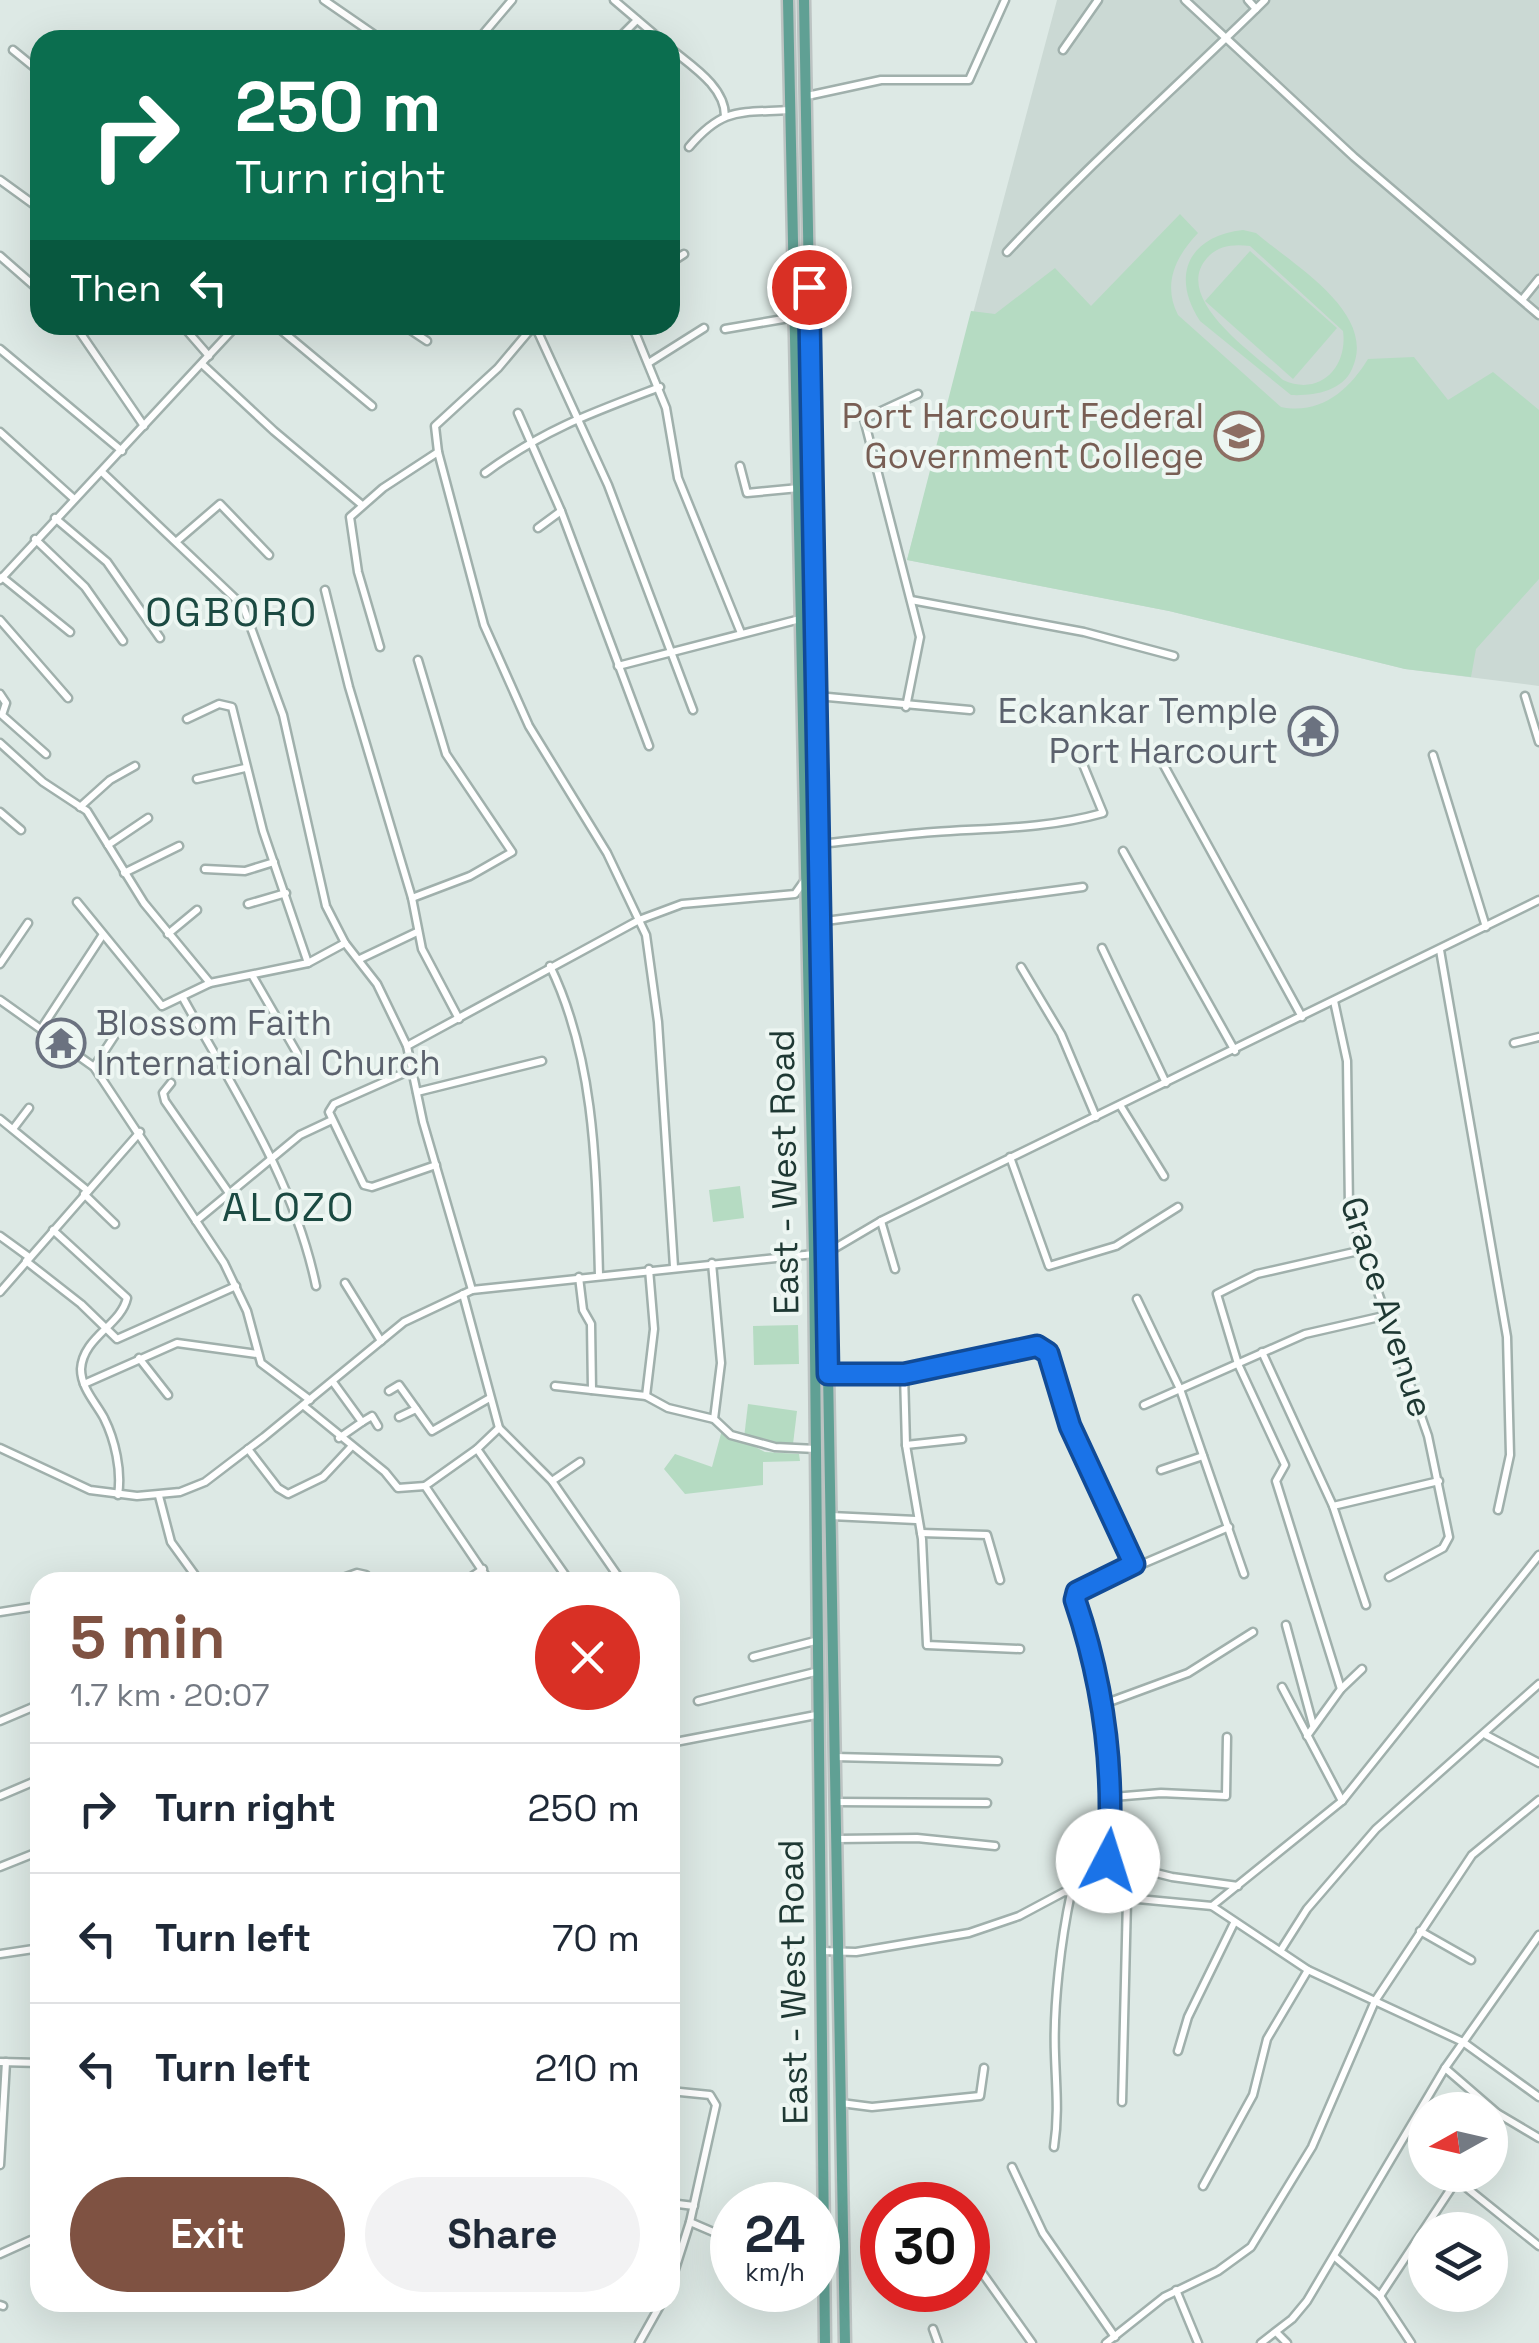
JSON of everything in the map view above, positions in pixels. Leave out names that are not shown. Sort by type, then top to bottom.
[{"type":"main road","name":"East - West Road","points":[[788,0],[806,880],[832,1516],[845,2343]]},
{"type":"main road","name":"East - West Road","points":[[804,0],[819,844],[815,1672],[821,2182]]},
{"type":"main road","name":"East - West Road","points":[[824,2312],[825,2343]]},
{"type":"street","points":[[324,0],[368,30]]},
{"type":"street","points":[[486,30],[512,0]]},
{"type":"street","points":[[614,0],[650,30]]},
{"type":"street","points":[[806,96],[866,81],[969,80],[1005,0]]},
{"type":"street","points":[[1063,50],[1098,0]]},
{"type":"street","points":[[1185,0],[1354,156],[1539,314]]},
{"type":"street","points":[[1248,0],[1256,9]]},
{"type":"street","points":[[1007,252],[1065,190],[1265,0]]},
{"type":"street","points":[[627,30],[638,20]]},
{"type":"street","points":[[13,50],[30,64]]},
{"type":"street","points":[[680,57],[714,87],[725,106],[724,116]]},
{"type":"street","points":[[689,147],[710,122],[724,116],[790,110]]},
{"type":"street","points":[[0,180],[30,202]]},
{"type":"street","points":[[680,257],[684,254]]},
{"type":"street","points":[[0,256],[30,282]]},
{"type":"street","points":[[1522,300],[1539,278]]},
{"type":"street","points":[[725,328],[796,317]]},
{"type":"street","points":[[650,362],[704,328]]},
{"type":"street","points":[[82,335],[144,426]]},
{"type":"street","points":[[191,335],[209,356]]},
{"type":"street","points":[[70,632],[1,578],[74,498],[103,474],[228,335]]},
{"type":"street","points":[[287,335],[372,406]]},
{"type":"street","points":[[418,335],[427,341]]},
{"type":"street","points":[[526,335],[498,368],[435,426],[438,452],[484,626],[529,726],[607,853],[639,920],[652,958],[674,1266]]},
{"type":"street","points":[[539,335],[608,485],[693,710]]},
{"type":"street","points":[[637,335],[660,388],[678,478],[741,633]]},
{"type":"street","points":[[0,348],[122,451]]},
{"type":"street","points":[[202,364],[274,432],[362,505]]},
{"type":"street","points":[[484,474],[530,441],[575,417],[660,388]]},
{"type":"street","points":[[906,708],[920,636],[864,419],[918,394]]},
{"type":"street","points":[[518,414],[561,512],[648,746]]},
{"type":"street","points":[[0,432],[74,498]]},
{"type":"street","points":[[380,647],[358,572],[350,522],[362,505],[438,452]]},
{"type":"street","points":[[740,466],[747,494],[800,488]]},
{"type":"street","points":[[103,474],[243,606],[274,685],[326,906],[407,1046],[472,1290]]},
{"type":"street","points":[[178,541],[220,504],[269,555]]},
{"type":"street","points":[[538,528],[561,512]]},
{"type":"street","points":[[55,518],[107,562],[160,638]]},
{"type":"street","points":[[35,539],[85,588],[123,640]]},
{"type":"street","points":[[325,590],[349,688],[412,898],[417,932],[459,1019]]},
{"type":"street","points":[[911,600],[1084,632],[1174,656]]},
{"type":"street","points":[[618,666],[802,619]]},
{"type":"street","points":[[0,620],[68,698]]},
{"type":"street","points":[[412,898],[470,876],[512,852],[446,754],[418,660]]},
{"type":"street","points":[[0,694],[6,703],[2,715],[46,754]]},
{"type":"street","points":[[816,696],[906,708],[970,710]]},
{"type":"street","points":[[1526,696],[1539,742]]},
{"type":"street","points":[[187,719],[219,704],[231,704],[246,768],[308,963]]},
{"type":"street","points":[[0,742],[43,782],[80,807],[168,934],[210,983]]},
{"type":"street","points":[[1156,751],[1302,1017]]},
{"type":"street","points":[[1433,755],[1486,927]]},
{"type":"street","points":[[819,844],[999,832],[1066,824],[1103,813],[1082,762]]},
{"type":"street","points":[[80,807],[110,780],[135,766]]},
{"type":"street","points":[[197,779],[246,768]]},
{"type":"street","points":[[0,812],[20,830]]},
{"type":"street","points":[[108,845],[148,818]]},
{"type":"street","points":[[124,873],[179,846]]},
{"type":"street","points":[[1122,851],[1235,1051]]},
{"type":"street","points":[[205,868],[245,870],[274,862]]},
{"type":"street","points":[[407,1046],[639,920],[682,904],[795,894],[806,880],[818,877]]},
{"type":"street","points":[[818,922],[1083,887]]},
{"type":"street","points":[[248,904],[286,893]]},
{"type":"street","points":[[0,1448],[90,1490],[118,1495],[159,1496],[205,1482],[404,1322],[472,1290],[674,1266],[819,1254],[881,1220],[1539,900]]},
{"type":"street","points":[[77,902],[162,1006],[210,983],[308,963],[344,943]]},
{"type":"street","points":[[168,934],[197,910]]},
{"type":"street","points":[[0,964],[28,923]]},
{"type":"street","points":[[360,960],[417,932]]},
{"type":"street","points":[[42,1026],[102,936]]},
{"type":"street","points":[[1102,948],[1166,1083]]},
{"type":"street","points":[[1440,950],[1507,1336],[1510,1456],[1498,1510]]},
{"type":"street","points":[[550,966],[566,997],[584,1062],[598,1274]]},
{"type":"street","points":[[1021,967],[1061,1034],[1096,1116]]},
{"type":"street","points":[[252,975],[304,1065]]},
{"type":"street","points":[[182,998],[273,1156],[304,1234],[316,1286]]},
{"type":"street","points":[[0,1000],[42,1026],[94,1067],[140,1132],[236,1286],[264,1366],[307,1403],[339,1438],[385,1472],[398,1488],[425,1486],[499,1428]]},
{"type":"street","name":"Grace Avenue","points":[[1334,1001],[1347,1061],[1349,1210],[1388,1315],[1439,1481],[1448,1541],[1388,1577]]},
{"type":"street","points":[[94,1067],[114,1035]]},
{"type":"street","points":[[1514,1042],[1539,1038]]},
{"type":"street","points":[[417,1092],[542,1061]]},
{"type":"street","points":[[413,1070],[334,1104],[330,1108],[332,1120],[364,1185],[372,1187],[436,1165]]},
{"type":"street","points":[[171,1083],[163,1093],[165,1101],[228,1194]]},
{"type":"street","points":[[1120,1105],[1164,1176]]},
{"type":"street","points":[[13,1129],[29,1108]]},
{"type":"street","points":[[0,1118],[86,1192],[115,1224]]},
{"type":"street","points":[[196,1221],[300,1135],[332,1120]]},
{"type":"street","points":[[0,1292],[140,1132]]},
{"type":"street","points":[[1010,1157],[1049,1266],[1116,1246],[1178,1207]]},
{"type":"street","points":[[881,1220],[895,1269]]},
{"type":"street","points":[[53,1230],[128,1298],[84,1355],[84,1384],[112,1439],[118,1495]]},
{"type":"street","points":[[0,1236],[121,1339],[236,1286]]},
{"type":"street","points":[[1340,1689],[1298,1539],[1278,1488],[1276,1477],[1285,1465],[1238,1364],[1216,1300],[1218,1290],[1258,1274],[1363,1250]]},
{"type":"street","points":[[712,1263],[720,1363],[714,1420]]},
{"type":"street","points":[[646,1396],[654,1329],[649,1269]]},
{"type":"street","points":[[580,1277],[583,1310],[592,1324],[592,1390]]},
{"type":"street","points":[[344,1283],[381,1341]]},
{"type":"street","points":[[463,1294],[499,1428],[552,1481],[615,1572]]},
{"type":"street","points":[[1137,1299],[1180,1388],[1244,1574]]},
{"type":"street","points":[[1144,1405],[1305,1334],[1388,1315]]},
{"type":"street","points":[[84,1384],[163,1346],[187,1342],[257,1354]]},
{"type":"street","points":[[828,1374],[904,1374],[1037,1346],[1045,1348],[1070,1426],[1134,1564]]},
{"type":"street","points":[[1262,1352],[1333,1506],[1366,1605]]},
{"type":"street","points":[[138,1358],[168,1395]]},
{"type":"street","points":[[904,1374],[906,1445],[921,1534],[927,1645],[1020,1650]]},
{"type":"street","points":[[333,1382],[362,1422]]},
{"type":"street","points":[[389,1391],[400,1385],[432,1431],[488,1398]]},
{"type":"street","points":[[556,1386],[646,1396],[668,1408],[714,1420],[722,1430],[750,1442],[817,1449]]},
{"type":"street","points":[[400,1417],[416,1409]]},
{"type":"street","points":[[339,1438],[372,1416],[378,1426]]},
{"type":"street","points":[[906,1445],[962,1439]]},
{"type":"street","points":[[248,1449],[278,1488],[288,1494],[324,1478],[351,1447]]},
{"type":"street","points":[[477,1449],[563,1572]]},
{"type":"street","points":[[1161,1470],[1203,1456]]},
{"type":"street","points":[[552,1481],[580,1462]]},
{"type":"street","points":[[1333,1506],[1439,1481]]},
{"type":"street","points":[[425,1486],[485,1572]]},
{"type":"street","points":[[159,1496],[171,1542],[193,1572]]},
{"type":"street","points":[[832,1516],[916,1520]]},
{"type":"street","points":[[1098,1896],[1108,1861],[1113,1797],[1101,1705],[1077,1592],[1134,1564],[1229,1527]]},
{"type":"street","points":[[921,1534],[987,1535],[1000,1580]]},
{"type":"street","points":[[1212,1906],[1342,1801],[1539,1556]]},
{"type":"street","points":[[479,1572],[483,1569]]},
{"type":"street","points":[[0,1612],[30,1607]]},
{"type":"street","points":[[1286,1625],[1313,1725]]},
{"type":"street","points":[[1101,1705],[1188,1673],[1253,1632]]},
{"type":"street","points":[[753,1658],[815,1641]]},
{"type":"street","points":[[1306,1736],[1340,1689],[1362,1669]]},
{"type":"street","points":[[698,1702],[815,1672]]},
{"type":"street","points":[[1281,1950],[1307,1909],[1376,1829],[1539,1684]]},
{"type":"street","points":[[1282,1687],[1342,1801]]},
{"type":"street","points":[[0,1721],[30,1708]]},
{"type":"street","points":[[680,1741],[816,1715]]},
{"type":"street","points":[[1486,1735],[1539,1763]]},
{"type":"street","points":[[1113,1797],[1161,1793],[1226,1796],[1227,1737]]},
{"type":"street","points":[[834,1756],[998,1761]]},
{"type":"street","points":[[0,1796],[30,1783]]},
{"type":"street","points":[[1106,2343],[1176,2290],[1232,2262],[1269,2223],[1312,2148],[1375,2002],[1472,1855],[1539,1800]]},
{"type":"street","points":[[835,1802],[987,1803]]},
{"type":"street","points":[[836,1839],[918,1838],[995,1846]]},
{"type":"street","points":[[0,1867],[30,1856]]},
{"type":"street","points":[[1108,1861],[1172,1877],[1238,1886]]},
{"type":"street","points":[[1054,2147],[1060,2108],[1055,2055],[1064,1922],[1071,1893]]},
{"type":"street","points":[[819,1952],[968,1934],[1018,1916],[1054,1894],[1212,1906],[1308,1970],[1463,2042],[1539,2097]]},
{"type":"street","points":[[1122,2102],[1126,1900]]},
{"type":"street","points":[[1178,2051],[1196,2001],[1234,1923]]},
{"type":"street","points":[[1420,1932],[1470,1960]]},
{"type":"street","points":[[1261,2343],[1307,2301],[1445,2068],[1539,1935]]},
{"type":"street","points":[[0,1954],[30,1950]]},
{"type":"street","points":[[1203,2186],[1253,2095],[1267,2039],[1308,1970]]},
{"type":"street","points":[[0,2165],[3,2062],[30,2063]]},
{"type":"street","points":[[840,2103],[872,2106],[980,2096],[984,2068]]},
{"type":"street","points":[[1445,2068],[1473,2092]]},
{"type":"street","points":[[680,2093],[710,2095],[716,2105],[680,2254]]},
{"type":"street","points":[[1508,2120],[1539,2138]]},
{"type":"street","points":[[1012,2166],[1043,2234],[1115,2337]]},
{"type":"street","points":[[1475,2192],[1539,2246]]},
{"type":"street","points":[[680,2204],[694,2206]]},
{"type":"street","points":[[690,2222],[710,2231]]},
{"type":"street","points":[[0,2254],[30,2241]]},
{"type":"street","points":[[1335,2257],[1380,2296],[1411,2343]]},
{"type":"street","points":[[1380,2296],[1408,2260]]},
{"type":"street","points":[[990,2284],[1032,2343]]},
{"type":"street","points":[[1176,2290],[1198,2343]]},
{"type":"street","points":[[639,2343],[656,2312]]},
{"type":"street","points":[[933,2330],[938,2343]]},
{"type":"street","points":[[1276,2333],[1287,2343]]},
{"type":"shaded area","name":"Port Harcourt Federal Government College","points":[[1057,0],[1539,0],[1539,686],[1405,669],[1169,611],[907,560]]},
{"type":"green space","points":[[1180,214],[1198,233],[1183,251],[1171,281],[1178,315],[1281,407],[1309,407],[1332,398],[1352,381],[1368,359],[1414,357],[1448,400],[1493,372],[1539,410],[1539,579],[1476,649],[1471,677],[1405,669],[1169,611],[907,560],[971,311],[995,314],[1055,268],[1091,306]]},
{"type":"green space","points":[[1243,230],[1256,233],[1309,275],[1343,310],[1357,348],[1352,369],[1341,383],[1317,393],[1291,395],[1200,321],[1186,288],[1186,274],[1198,249],[1224,234]],"holes":[[[1232,245],[1250,246],[1343,331],[1341,356],[1329,375],[1309,385],[1283,380],[1221,325],[1200,291],[1199,274],[1216,250]]]},
{"type":"green space","points":[[1250,251],[1337,328],[1293,379],[1205,301]]},
{"type":"green space","points":[[740,1186],[744,1218],[713,1222],[709,1190]]},
{"type":"green space","points":[[798,1325],[799,1364],[754,1365],[753,1326]]},
{"type":"green space","points":[[748,1404],[797,1411],[793,1444],[744,1438]]},
{"type":"green space","points":[[722,1430],[765,1452],[799,1454],[800,1461],[763,1462],[763,1485],[685,1494],[664,1469],[675,1454],[712,1467]]},
{"type":"place","name":"Port Harcourt Federal Government College","points":[[1239,436]]},
{"type":"place","name":"Eckankar Temple Port Harcourt","points":[[1313,731]]},
{"type":"place","name":"Blossom Faith International Church","points":[[61,1043]]},
{"type":"district","name":"OGBORO","points":[[232,612]]},
{"type":"district","name":"ALOZO","points":[[289,1207]]},
{"type":"route","points":[[809,287],[828,1374],[904,1374],[1037,1346],[1048,1353],[1070,1426],[1134,1564],[1077,1592],[1075,1600],[1093,1663],[1108,1744],[1113,1797],[1108,1861]]}]
